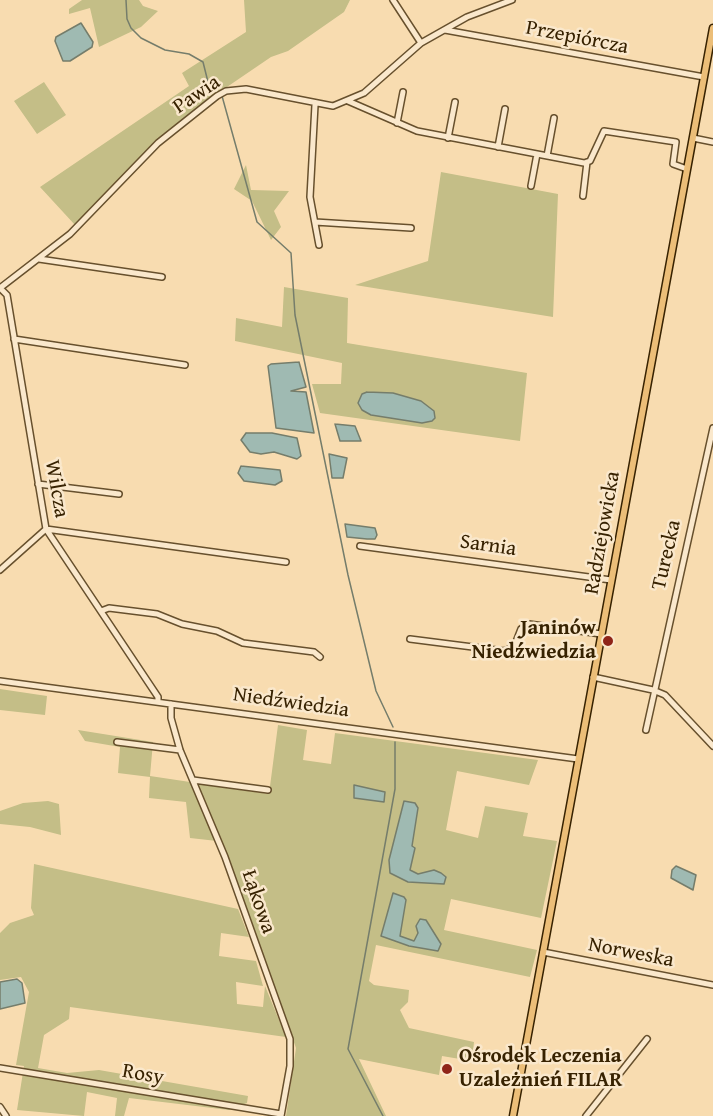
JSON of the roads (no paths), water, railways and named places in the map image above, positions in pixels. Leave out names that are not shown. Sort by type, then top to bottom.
[{"type":"main road","name":"Radziejowicka","points":[[513,1116],[713,28]]},
{"type":"street","points":[[393,0],[421,44]]},
{"type":"street","name":"Pawia","points":[[0,288],[70,234],[158,143],[217,96],[226,91],[246,89],[315,105],[333,106],[348,101],[383,79],[421,44],[467,17],[512,0]]},
{"type":"street","name":"Przepiórcza","points":[[445,30],[704,77]]},
{"type":"street","points":[[397,123],[403,92]]},
{"type":"street","points":[[348,101],[417,131],[587,162]]},
{"type":"street","points":[[448,138],[455,102]]},
{"type":"street","points":[[315,105],[310,190],[319,245]]},
{"type":"street","points":[[498,147],[505,109]]},
{"type":"street","points":[[547,156],[554,118]]},
{"type":"street","points":[[583,196],[587,162],[601,136],[608,130],[676,142],[673,164],[687,169]]},
{"type":"street","points":[[693,138],[713,142]]},
{"type":"street","points":[[531,186],[537,154]]},
{"type":"street","points":[[315,222],[411,228]]},
{"type":"street","points":[[39,259],[162,277]]},
{"type":"street","name":"Wilcza","points":[[0,288],[7,295],[46,529],[158,697],[158,702]]},
{"type":"street","points":[[14,339],[185,364]]},
{"type":"street","name":"Turecka","points":[[646,730],[653,690],[713,428]]},
{"type":"street","points":[[38,484],[119,494]]},
{"type":"street","points":[[0,570],[46,529],[285,562]]},
{"type":"street","name":"Sarnia","points":[[360,546],[611,580]]},
{"type":"street","points":[[101,611],[109,608],[157,614],[182,624],[214,630],[243,643],[314,652],[320,657]]},
{"type":"street","points":[[410,639],[504,651],[514,647],[521,629],[530,624],[601,634]]},
{"type":"street","points":[[594,677],[653,690],[665,695],[713,746]]},
{"type":"street","name":"Niedźwiedzia","points":[[0,681],[578,759]]},
{"type":"street","name":"Łąkowa","points":[[171,704],[171,718],[180,750],[225,857],[290,1039],[290,1066],[281,1115]]},
{"type":"street","points":[[117,742],[180,750]]},
{"type":"street","points":[[193,780],[268,790]]},
{"type":"street","name":"Norweska","points":[[543,952],[713,985]]},
{"type":"street","points":[[586,1116],[647,1039]]},
{"type":"street","name":"Rosy","points":[[0,1068],[281,1115]]},
{"type":"street","points":[[0,1107],[6,1116]]},
{"type":"water","points":[[81,23],[93,42],[92,47],[70,61],[63,61],[55,41],[56,37]]},
{"type":"water","points":[[299,362],[306,387],[291,391],[306,392],[314,433],[276,428],[268,366]]},
{"type":"water","points":[[367,392],[393,393],[421,401],[434,411],[435,418],[422,423],[371,415],[362,410],[358,403],[362,394]]},
{"type":"water","points":[[335,424],[355,426],[361,441],[340,441]]},
{"type":"water","points":[[246,433],[272,433],[297,438],[301,456],[297,459],[274,452],[261,454],[250,452],[241,440]]},
{"type":"water","points":[[329,454],[347,458],[343,478],[332,478]]},
{"type":"water","points":[[241,466],[280,470],[282,481],[275,485],[244,481],[238,473]]},
{"type":"water","points":[[345,524],[375,528],[377,535],[375,539],[347,537]]},
{"type":"water","points":[[354,785],[385,792],[384,802],[354,798]]},
{"type":"water","points":[[404,801],[415,803],[418,808],[412,846],[415,848],[410,870],[418,874],[434,870],[446,877],[444,884],[408,882],[390,873],[389,860]]},
{"type":"water","points":[[676,866],[696,875],[693,890],[671,878],[672,870]]},
{"type":"water","points":[[393,893],[406,900],[400,936],[414,941],[418,933],[416,926],[420,919],[426,920],[441,944],[438,951],[409,946],[381,936]]},
{"type":"water","points":[[17,979],[22,983],[25,1003],[0,1009],[0,982]]},
{"type":"waterway","points":[[126,0],[127,19],[131,28],[141,38],[165,50],[189,54],[203,62],[208,82],[215,91]]},
{"type":"waterway","points":[[222,96],[257,222],[291,253],[295,315],[348,575],[376,691],[393,727]]},
{"type":"waterway","points":[[383,1116],[348,1049],[395,789],[395,742]]},
{"type":"place","name":"Janinów Niedźwiedzia","points":[[608,641]]},
{"type":"place","name":"Ośrodek Leczenia Uzależnień FILAR","points":[[447,1069]]}]
